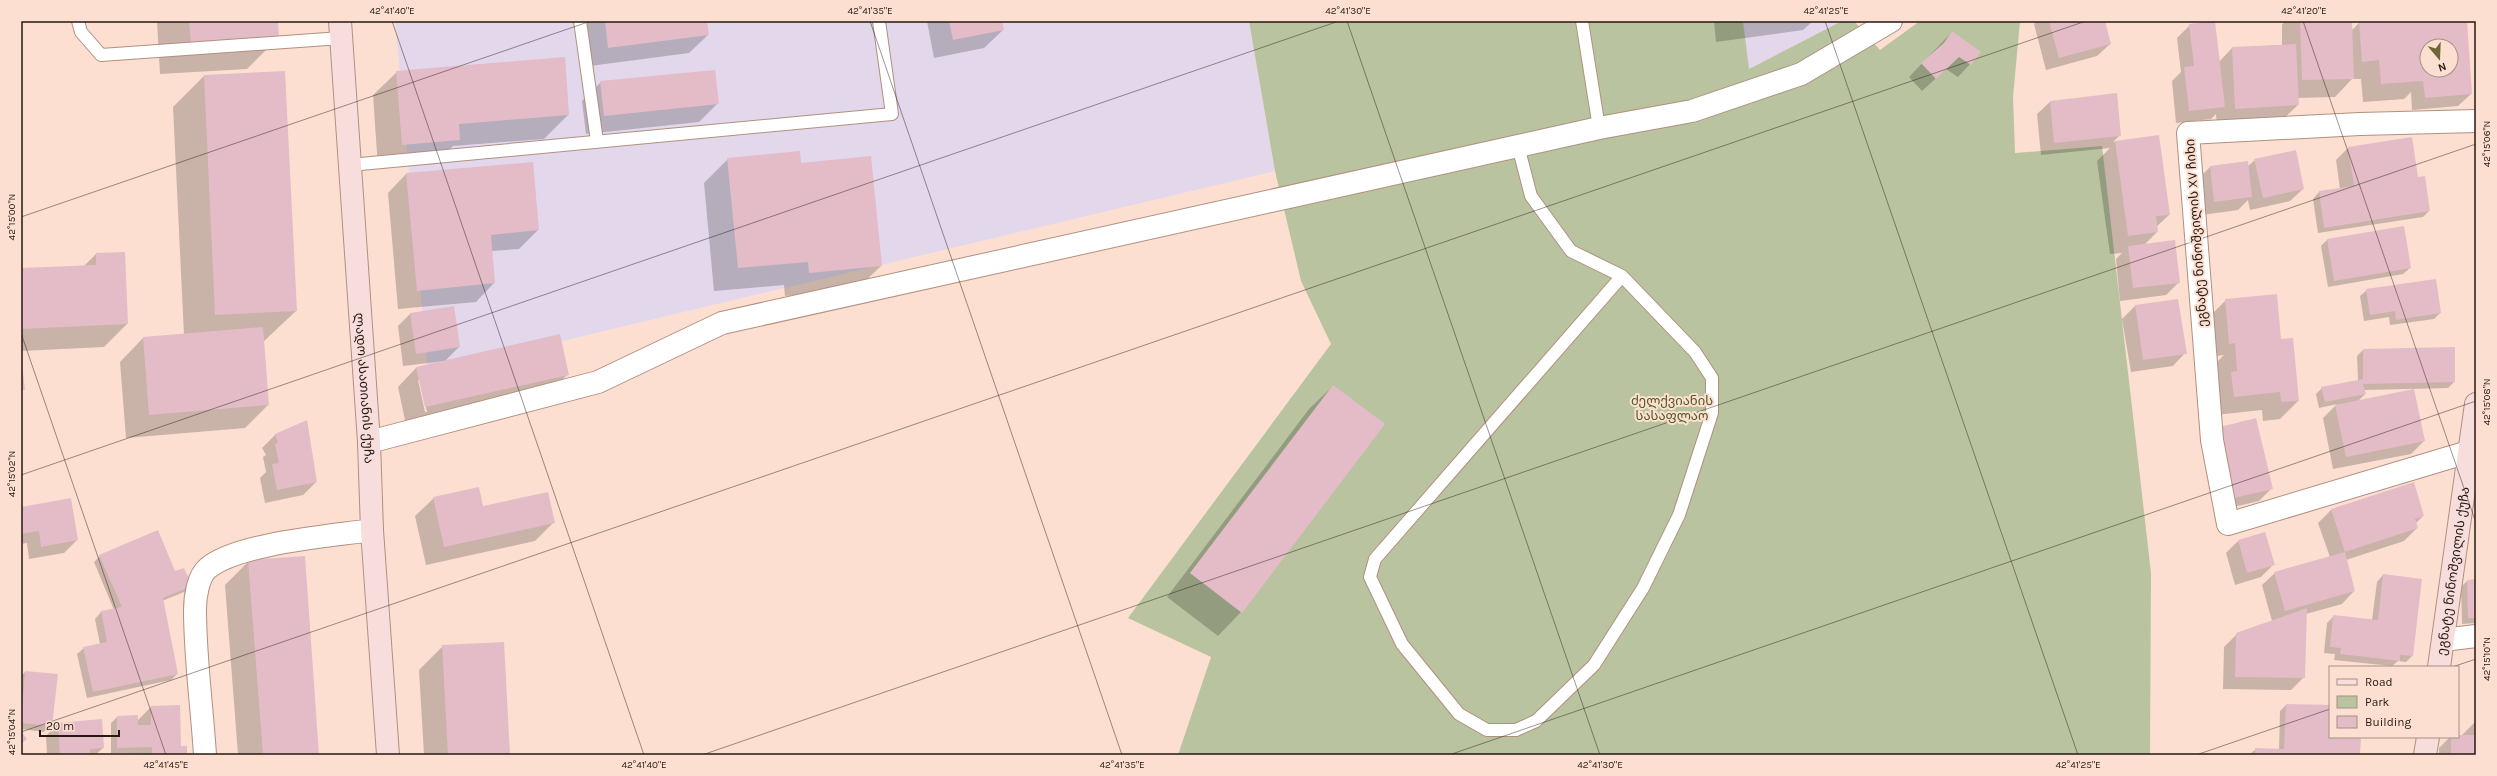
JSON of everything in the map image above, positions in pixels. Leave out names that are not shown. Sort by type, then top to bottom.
[{"type":"main road","name":"ლადო ასათიანის ქუჩა","points":[[340,29],[369,442],[372,530],[388,755]]},
{"type":"main road","name":"ეგნატე ნინოშვილის ქუჩა","points":[[2439,666],[2468,452],[2476,404]]},
{"type":"main road","points":[[2425,755],[2428,738]]},
{"type":"street","points":[[369,442],[598,382],[722,322],[1600,128],[1692,111],[1801,74],[1890,21]]},
{"type":"street","name":"ეგნატე ნინოშვილის XV ჩიხი","points":[[2468,452],[2228,524],[2212,440],[2188,133],[2360,124],[2476,121]]},
{"type":"street","points":[[205,755],[195,609],[199,583],[207,568],[224,557],[251,548],[372,530]]},
{"type":"street","points":[[2443,640],[2476,636]]},
{"type":"lane","points":[[78,21],[81,32],[101,55],[340,29]]},
{"type":"lane","points":[[580,21],[597,142]]},
{"type":"lane","points":[[350,165],[892,114],[879,21]]},
{"type":"lane","points":[[1582,21],[1600,128]]},
{"type":"lane","points":[[1518,146],[1531,196],[1571,251],[1622,276],[1695,352],[1712,378],[1712,413],[1679,515],[1643,588],[1594,666],[1536,721],[1516,730],[1487,730],[1459,714],[1402,644],[1370,578],[1375,559],[1622,276]]},
{"type":"shaded area","points":[[395,21],[1249,21],[1275,171],[428,373]]},
{"type":"shaded area","points":[[1743,21],[1842,21],[1749,69]]},
{"type":"green space","name":"ძელქვიანის სასაფლაო","points":[[1249,21],[1743,21],[1749,69],[1842,21],[1854,21],[1880,50],[1920,21],[2020,21],[2013,97],[2015,153],[2102,146],[2151,573],[2150,755],[1178,755],[1211,657],[1128,618],[1331,344],[1301,281],[1275,171]]},
{"type":"building","points":[[189,21],[278,21],[279,38],[191,43]]},
{"type":"building","points":[[605,21],[707,21],[709,35],[608,48]]},
{"type":"building","points":[[949,21],[1002,21],[1004,30],[953,40]]},
{"type":"building","points":[[2049,21],[2105,21],[2111,44],[2059,58]]},
{"type":"building","points":[[2215,21],[2225,107],[2189,111],[2184,67],[2194,66],[2189,24]]},
{"type":"building","points":[[2300,21],[2352,21],[2354,79],[2302,80]]},
{"type":"building","points":[[2467,21],[2472,94],[2425,98],[2423,81],[2381,84],[2379,60],[2362,62],[2359,22]]},
{"type":"building","points":[[1952,31],[1981,52],[1971,65],[1959,57],[1936,79],[1921,63],[1944,43]]},
{"type":"building","points":[[2296,44],[2299,105],[2235,109],[2232,47]]},
{"type":"building","points":[[565,57],[569,115],[459,124],[460,140],[402,145],[396,71]]},
{"type":"building","points":[[715,70],[719,104],[604,116],[600,81]]},
{"type":"building","points":[[285,71],[297,311],[215,315],[204,75]]},
{"type":"building","points":[[2117,93],[2121,136],[2054,143],[2050,101]]},
{"type":"building","points":[[2159,135],[2170,215],[2156,216],[2158,232],[2128,236],[2115,141]]},
{"type":"building","points":[[2412,137],[2418,177],[2425,176],[2430,211],[2324,228],[2319,191],[2354,186],[2348,147]]},
{"type":"building","points":[[2296,150],[2304,189],[2263,198],[2254,159]]},
{"type":"building","points":[[800,151],[801,163],[871,156],[882,266],[809,273],[808,262],[738,268],[727,158]]},
{"type":"building","points":[[2248,161],[2252,197],[2214,202],[2210,166]]},
{"type":"building","points":[[533,162],[539,230],[491,235],[495,283],[417,291],[406,173]]},
{"type":"building","points":[[2404,226],[2411,268],[2334,281],[2327,239]]},
{"type":"building","points":[[2175,240],[2180,283],[2133,288],[2128,246]]},
{"type":"building","points":[[125,252],[128,324],[21,329],[21,268],[96,265],[96,253]]},
{"type":"building","points":[[2436,279],[2441,313],[2396,320],[2395,311],[2370,315],[2366,289]]},
{"type":"building","points":[[2277,294],[2281,339],[2293,338],[2299,401],[2281,402],[2280,392],[2234,397],[2231,372],[2237,371],[2235,343],[2229,344],[2225,299]]},
{"type":"building","points":[[2178,299],[2187,354],[2143,360],[2135,305]]},
{"type":"building","points":[[454,306],[460,347],[416,354],[410,313]]},
{"type":"building","points":[[263,327],[269,405],[149,415],[143,337]]},
{"type":"building","points":[[560,334],[569,375],[425,407],[416,367]]},
{"type":"building","points":[[2455,347],[2455,382],[2363,384],[2366,394],[2325,402],[2321,387],[2363,379],[2363,349]]},
{"type":"building","points":[[21,355],[25,390],[21,390]]},
{"type":"building","points":[[1333,385],[1385,424],[1242,613],[1190,573]]},
{"type":"building","points":[[2414,389],[2425,441],[2346,457],[2335,405]]},
{"type":"building","points":[[2256,418],[2273,489],[2234,498],[2216,428]]},
{"type":"building","points":[[307,420],[317,482],[277,490],[272,464],[279,463],[275,444],[278,443],[275,434]]},
{"type":"building","points":[[2414,482],[2424,516],[2415,519],[2418,528],[2345,552],[2331,509]]},
{"type":"building","points":[[479,487],[483,506],[548,492],[555,523],[444,547],[433,497]]},
{"type":"building","points":[[71,498],[78,540],[41,547],[39,531],[21,534],[21,507]]},
{"type":"building","points":[[158,530],[175,571],[184,568],[192,586],[163,598],[178,674],[93,692],[83,647],[107,642],[101,611],[122,607],[99,555]]},
{"type":"building","points":[[2265,532],[2275,565],[2247,573],[2238,540]]},
{"type":"building","points":[[2345,552],[2355,591],[2285,611],[2274,572]]},
{"type":"building","points":[[305,556],[319,755],[263,755],[248,560]]},
{"type":"building","points":[[2383,574],[2422,579],[2413,656],[2400,655],[2400,661],[2340,654],[2341,648],[2330,647],[2333,615],[2378,620]]},
{"type":"building","points":[[2476,579],[2476,618],[2468,618],[2467,580]]},
{"type":"building","points":[[2307,608],[2305,678],[2235,677],[2236,633]]},
{"type":"building","points":[[504,642],[510,755],[448,755],[442,645]]},
{"type":"building","points":[[25,671],[58,674],[52,726],[21,723]]},
{"type":"building","points":[[2286,704],[2329,705],[2329,738],[2361,738],[2360,755],[2255,755],[2255,748],[2284,749]]},
{"type":"building","points":[[180,705],[181,746],[187,746],[187,755],[152,755],[152,747],[117,748],[117,716],[138,715],[138,725],[151,725],[151,706]]},
{"type":"building","points":[[102,719],[104,748],[90,749],[90,755],[60,755],[58,723]]},
{"type":"building","points":[[21,731],[27,739],[21,744]]},
{"type":"building","points":[[2459,735],[2476,735],[2476,755],[2451,755],[2451,738],[2459,738]]}]
